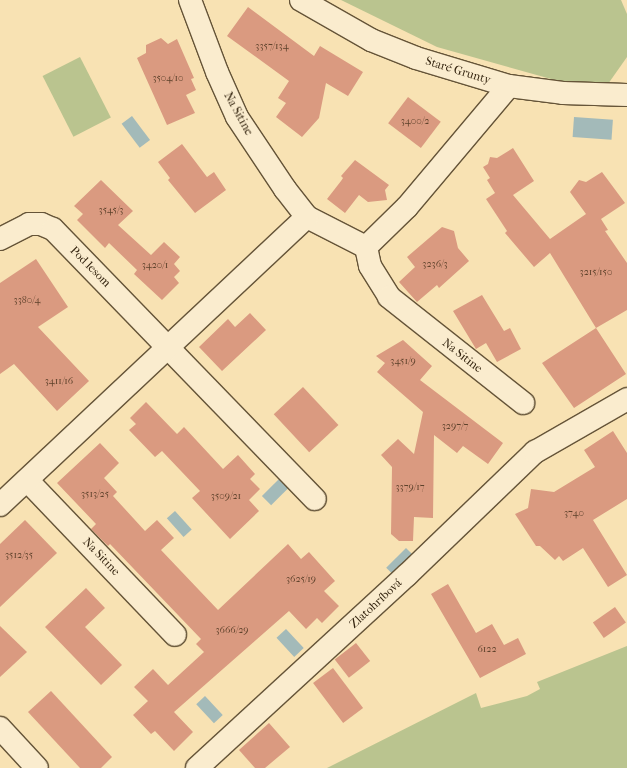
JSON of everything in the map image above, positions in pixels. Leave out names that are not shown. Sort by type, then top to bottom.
[{"type":"street","name":"Na Sitine","points":[[190,0],[217,72],[237,117],[285,189],[307,216],[366,247],[370,266],[388,297],[523,403]]},
{"type":"street","name":"Staré Grunty","points":[[302,0],[371,40],[416,58],[509,86],[563,93],[627,95]]},
{"type":"street","points":[[366,247],[407,207],[509,86]]},
{"type":"street","points":[[0,505],[307,216]]},
{"type":"street","name":"Pod lesom","points":[[0,239],[29,224],[41,224],[53,229],[168,346]]},
{"type":"street","points":[[168,346],[316,499]]},
{"type":"street","name":"Zlatohríbová","points":[[197,768],[407,575],[535,452],[627,399]]},
{"type":"street","name":"Na Sitine","points":[[27,480],[175,635]]},
{"type":"street","points":[[0,728],[37,768]]},
{"type":"green space","points":[[341,0],[621,0],[627,14],[627,57],[608,84],[569,84],[437,47]]},
{"type":"green space","points":[[80,57],[111,118],[73,137],[43,76]]},
{"type":"green space","points":[[627,646],[627,768],[327,768],[476,693],[481,708],[527,696],[540,689],[537,682]]},
{"type":"water","points":[[132,116],[150,140],[140,148],[122,124]]},
{"type":"water","points":[[574,117],[613,120],[612,140],[573,137]]},
{"type":"water","points":[[281,477],[290,486],[271,505],[262,496]]},
{"type":"water","points":[[175,511],[192,530],[184,537],[167,518]]},
{"type":"water","points":[[406,548],[413,555],[393,575],[386,568]]},
{"type":"water","points":[[286,629],[304,648],[294,657],[276,638]]},
{"type":"water","points":[[205,696],[223,715],[214,723],[196,704]]},
{"type":"building","points":[[248,7],[314,56],[320,46],[363,72],[348,96],[326,83],[319,118],[302,137],[276,117],[286,103],[278,98],[289,81],[227,36]]},
{"type":"building","points":[[161,38],[168,44],[177,39],[194,78],[191,79],[196,90],[186,95],[195,113],[167,125],[137,58],[146,53],[146,45]]},
{"type":"building","points":[[408,97],[441,122],[421,148],[388,123]]},
{"type":"building","points":[[182,144],[207,177],[214,172],[226,190],[195,213],[168,180],[170,178],[158,162]]},
{"type":"building","points":[[513,148],[534,181],[513,195],[550,239],[586,214],[570,192],[579,180],[586,182],[602,172],[625,203],[601,219],[608,230],[605,231],[627,263],[627,310],[596,328],[550,253],[534,267],[505,233],[507,231],[486,199],[495,193],[487,180],[490,178],[483,167],[488,164],[490,157],[497,158]]},
{"type":"building","points":[[355,160],[389,185],[385,190],[387,200],[368,202],[359,195],[345,213],[327,199],[343,178],[341,176]]},
{"type":"building","points":[[101,180],[133,211],[118,225],[151,255],[164,242],[180,257],[174,264],[180,271],[174,277],[179,283],[162,300],[134,274],[137,270],[109,243],[105,248],[77,220],[83,214],[74,206]]},
{"type":"building","points":[[442,227],[454,231],[458,248],[469,261],[439,288],[437,285],[417,302],[399,282],[415,267],[407,257]]},
{"type":"building","points":[[36,259],[68,307],[38,327],[89,381],[57,411],[14,364],[0,374],[0,283]]},
{"type":"building","points":[[482,295],[504,331],[510,328],[521,349],[497,362],[486,343],[476,349],[453,311]]},
{"type":"building","points":[[250,313],[266,330],[222,371],[199,347],[228,319],[235,327]]},
{"type":"building","points":[[596,328],[626,374],[574,408],[542,363]]},
{"type":"building","points":[[403,340],[432,366],[420,380],[503,443],[488,464],[463,446],[457,453],[434,435],[433,518],[414,517],[413,541],[399,541],[391,534],[392,467],[381,455],[398,439],[414,454],[423,412],[377,372],[385,363],[376,356]]},
{"type":"building","points":[[303,387],[338,425],[309,452],[274,414]]},
{"type":"building","points":[[146,402],[177,434],[184,427],[223,469],[238,455],[255,474],[250,479],[260,489],[249,500],[259,511],[230,539],[192,498],[200,491],[162,451],[155,457],[129,430],[136,424],[130,418]]},
{"type":"building","points":[[613,431],[627,453],[627,499],[593,520],[627,575],[608,587],[583,548],[563,561],[559,556],[555,560],[540,546],[536,546],[515,514],[528,508],[531,489],[554,492],[595,467],[584,450]]},
{"type":"building","points":[[100,443],[119,463],[104,478],[117,492],[113,496],[145,531],[157,520],[174,538],[161,550],[218,610],[288,544],[301,559],[309,552],[335,581],[324,591],[339,606],[322,623],[317,618],[306,629],[289,611],[174,712],[193,732],[174,751],[155,731],[151,734],[133,715],[148,701],[134,687],[153,669],[168,685],[204,652],[196,644],[201,639],[110,544],[108,546],[91,529],[96,524],[57,483]]},
{"type":"building","points":[[25,520],[57,553],[0,607],[0,544]]},
{"type":"building","points":[[448,584],[476,633],[492,624],[504,645],[518,638],[526,654],[480,678],[431,594]]},
{"type":"building","points":[[86,588],[105,608],[85,627],[122,665],[101,685],[45,627]]},
{"type":"building","points":[[615,607],[626,623],[604,638],[593,622]]},
{"type":"building","points":[[0,626],[27,652],[0,677]]},
{"type":"building","points":[[356,643],[370,661],[349,678],[335,660]]},
{"type":"building","points":[[333,668],[363,708],[343,723],[313,683]]},
{"type":"building","points":[[51,691],[112,757],[101,768],[80,768],[28,712]]},
{"type":"building","points":[[269,723],[290,747],[265,768],[255,768],[239,750]]}]
